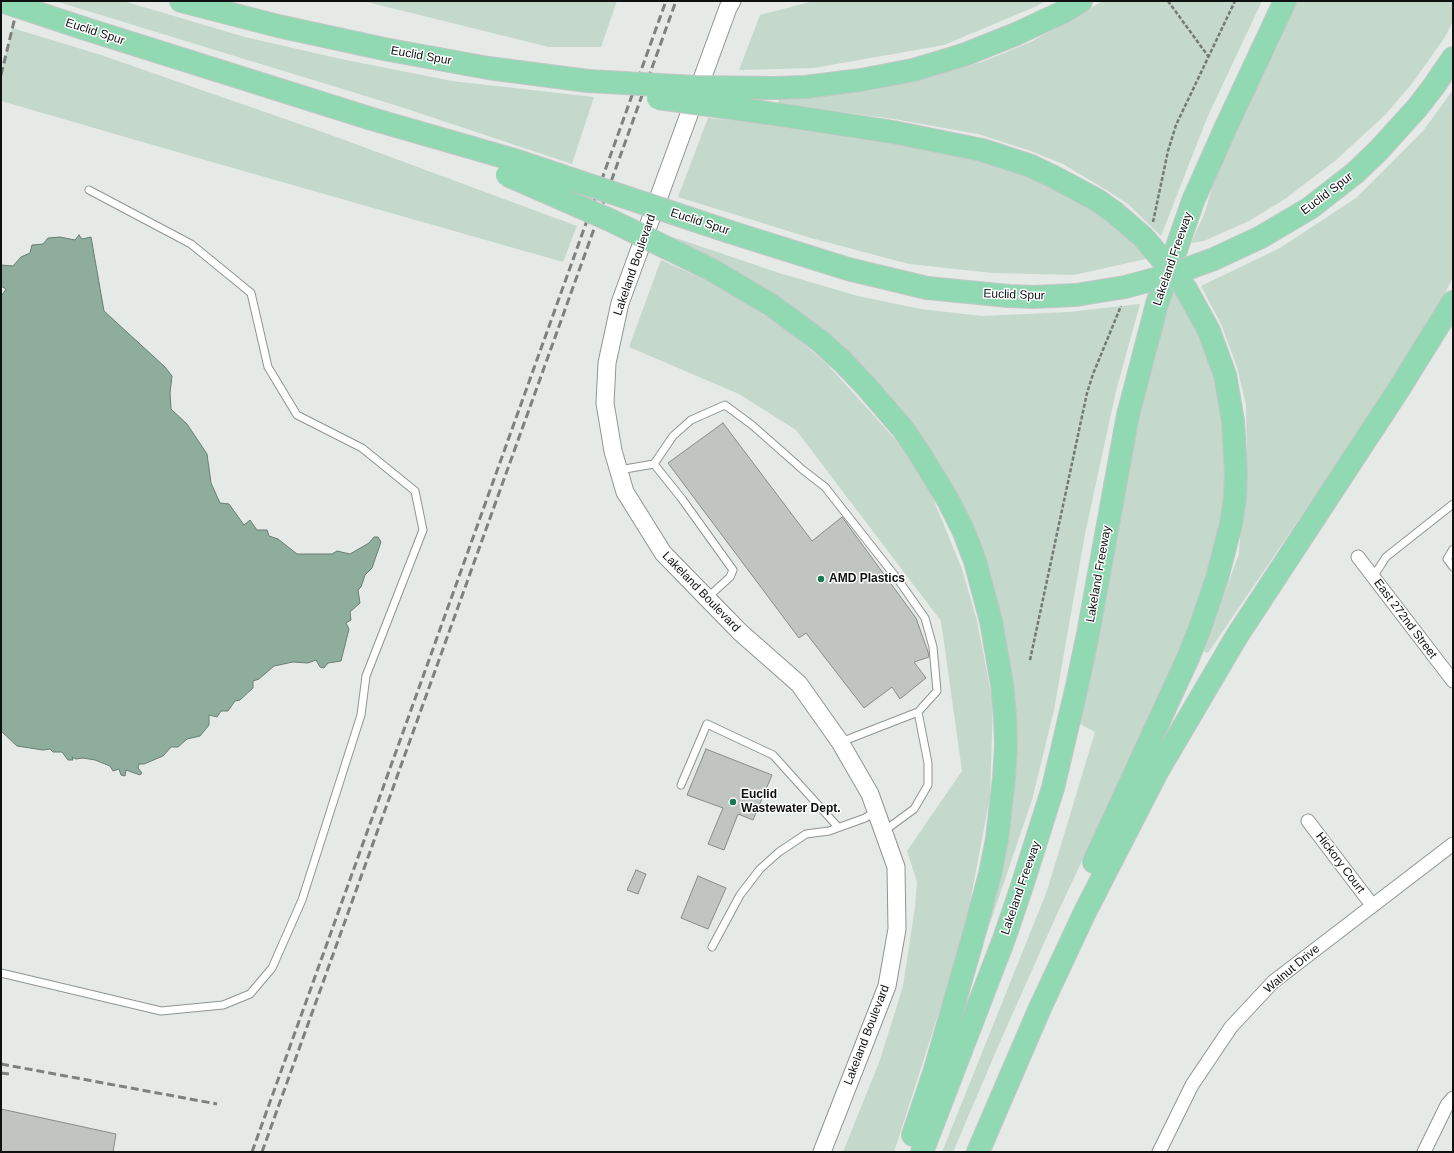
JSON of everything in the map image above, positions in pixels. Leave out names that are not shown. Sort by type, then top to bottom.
[{"type":"highway","name":"Euclid Spur","points":[[1,1],[372,119],[509,167],[730,232],[848,269],[927,288],[1034,297],[1076,295],[1125,287],[1170,275],[1214,259],[1262,237],[1310,208],[1334,191],[1360,168],[1378,151],[1417,108],[1453,58]]},
{"type":"highway","name":"Euclid Spur","points":[[181,1],[278,26],[384,49],[466,64],[588,81],[696,87],[776,88],[805,87],[861,80],[913,70],[966,54],[1016,34],[1057,15],[1081,1]]},
{"type":"highway","name":"Lakeland Freeway","points":[[922,1152],[1004,939],[1024,882],[1052,788],[1088,634],[1130,407],[1156,304],[1174,251],[1199,188],[1285,1]]},
{"type":"highway","points":[[588,81],[654,98],[768,113],[928,138],[982,150],[1025,164],[1048,174],[1097,200],[1114,212],[1143,238],[1186,289],[1209,330],[1225,375],[1233,421],[1236,473],[1233,510],[1225,551],[1217,578],[1188,658],[1035,988],[964,1152]]},
{"type":"highway","points":[[509,167],[616,223],[712,270],[771,305],[820,341],[865,385],[903,429],[944,494],[964,532],[975,561],[992,621],[1002,684],[1005,716],[1006,746],[1004,778],[997,839],[990,874],[962,979],[934,1073],[907,1152]]},
{"type":"highway","points":[[978,1152],[1040,1008],[1085,912],[1156,772],[1237,636],[1397,392],[1453,302]]},
{"type":"street","name":"Lakeland Boulevard","points":[[732,1],[728,8],[620,303],[607,363],[605,403],[613,451],[625,492],[663,553],[740,632],[799,684],[840,742],[870,794],[896,867],[897,929],[887,986],[822,1152]]},
{"type":"street","name":"East 272nd Street","points":[[1358,557],[1453,681]]},
{"type":"street","name":"Hickory Court","points":[[1308,821],[1372,905]]},
{"type":"street","name":"Walnut Drive","points":[[1159,1152],[1192,1085],[1231,1027],[1273,982],[1453,844]]},
{"type":"street","points":[[1424,1152],[1447,1105],[1453,1098]]},
{"type":"lane","points":[[1,973],[162,1011],[223,1005],[250,994],[272,968],[302,900],[361,715],[366,676],[423,530],[415,491],[362,448],[297,415],[268,367],[251,293],[191,244],[89,190]]},
{"type":"lane","points":[[619,470],[654,464],[673,436],[691,420],[725,404],[825,487],[899,581],[925,618],[934,648],[937,691],[918,712],[840,742]]},
{"type":"lane","points":[[654,464],[682,499],[733,570],[730,577],[707,598]]},
{"type":"lane","points":[[1373,577],[1386,557],[1453,504]]},
{"type":"lane","points":[[1453,550],[1447,558],[1453,567]]},
{"type":"lane","points":[[884,831],[914,809],[928,785],[928,763],[918,712]]},
{"type":"lane","points":[[681,785],[707,724],[774,755],[838,827]]},
{"type":"lane","points":[[712,947],[740,895],[760,869],[779,852],[806,834],[829,831],[865,818],[877,811]]},
{"type":"path","points":[[1168,1],[1208,56]]},
{"type":"path","points":[[1153,223],[1168,150],[1176,125],[1235,1]]},
{"type":"path","points":[[1030,660],[1087,393],[1092,374],[1123,303]]},
{"type":"shaded area","points":[[55,1],[123,1],[245,37],[341,59],[452,81],[594,97],[572,164],[398,106]]},
{"type":"shaded area","points":[[363,1],[617,1],[601,47],[549,47]]},
{"type":"shaded area","points":[[814,1],[1045,1],[1037,6],[944,45],[814,68],[739,70],[760,15]]},
{"type":"shaded area","points":[[1103,1],[1262,1],[1207,118],[1161,236],[1128,204],[1063,164],[1028,150],[978,134],[894,119],[778,103],[780,97],[870,91],[982,62],[1031,42]]},
{"type":"shaded area","points":[[1294,1],[1453,1],[1453,21],[1445,37],[1411,85],[1385,115],[1336,160],[1285,199],[1249,221],[1204,241],[1191,243],[1205,212],[1215,178]]},
{"type":"shaded area","points":[[12,28],[101,55],[331,135],[577,226],[563,262],[1,101],[1,75]]},
{"type":"shaded area","points":[[1453,90],[1453,277],[1444,295],[1355,437],[1208,653],[1203,651],[1239,554],[1242,508],[1247,478],[1246,405],[1237,367],[1221,324],[1201,286],[1280,248],[1356,198],[1423,131]]},
{"type":"shaded area","points":[[708,118],[771,124],[892,142],[972,157],[1040,178],[1074,197],[1115,226],[1150,258],[1074,275],[993,273],[909,264],[811,238],[678,197]]},
{"type":"shaded area","points":[[79,235],[82,239],[91,237],[104,311],[165,367],[172,376],[170,393],[171,409],[187,424],[207,454],[211,483],[220,503],[229,504],[244,525],[250,520],[257,530],[267,530],[269,536],[278,539],[297,554],[332,554],[337,551],[350,554],[369,543],[374,537],[378,537],[381,542],[372,568],[365,575],[361,587],[358,590],[360,603],[350,612],[351,620],[346,623],[349,629],[341,661],[328,663],[324,668],[320,667],[316,660],[308,663],[293,662],[274,666],[259,679],[253,681],[253,688],[240,700],[235,701],[228,711],[221,711],[217,717],[209,715],[209,725],[200,736],[187,739],[178,747],[171,747],[163,756],[144,764],[139,764],[138,768],[142,773],[140,775],[126,770],[125,776],[121,775],[119,769],[113,771],[110,766],[95,760],[83,758],[76,759],[72,757],[73,760],[68,760],[62,752],[53,752],[50,749],[43,750],[17,746],[1,731],[1,295],[6,289],[1,286],[1,265],[13,266],[21,257],[30,253],[32,245],[43,244],[48,238],[60,237],[75,240]]},
{"type":"shaded area","points":[[673,237],[779,273],[858,296],[921,309],[982,316],[1069,312],[1140,304],[1116,391],[1085,534],[1054,710],[1032,800],[986,935],[979,934],[1011,724],[966,520],[785,305]]},
{"type":"shaded area","points":[[661,260],[724,288],[793,335],[827,364],[895,439],[927,484],[962,569],[977,621],[993,703],[990,797],[964,934],[894,1152],[843,1152],[880,1060],[903,986],[915,907],[917,882],[907,851],[962,771],[941,621],[796,430],[739,394],[629,347]]},
{"type":"shaded area","points":[[1178,292],[1197,326],[1212,372],[1223,421],[1228,473],[1223,520],[1203,592],[1165,684],[1057,914],[953,1152],[942,1152],[1047,891],[1095,732],[1078,723],[1131,428],[1170,295]]},
{"type":"building","name":"AMD Plastics","points":[[723,423],[812,541],[842,517],[916,618],[929,657],[914,662],[926,678],[900,699],[892,687],[864,708],[806,633],[799,638],[668,463]]},
{"type":"building","name":"Euclid Wastewater Dept.","points":[[706,749],[772,775],[753,820],[738,814],[724,850],[708,844],[723,808],[687,795]]},
{"type":"building","points":[[636,870],[646,874],[638,894],[627,890]]},
{"type":"building","points":[[698,876],[726,888],[708,929],[681,918]]},
{"type":"building","points":[[1,1109],[116,1134],[113,1152],[1,1152]]},
{"type":"railway","points":[[1,75],[19,1]]},
{"type":"railway","points":[[252,1152],[666,1]]},
{"type":"railway","points":[[262,1152],[676,1]]},
{"type":"railway","points":[[1,1064],[217,1104]]},
{"type":"railway","points":[[1,1073],[9,1074]]},
{"type":"place","name":"AMD Plastics","points":[[821,579]]},
{"type":"place","name":"Euclid Wastewater Dept.","points":[[733,802]]}]
